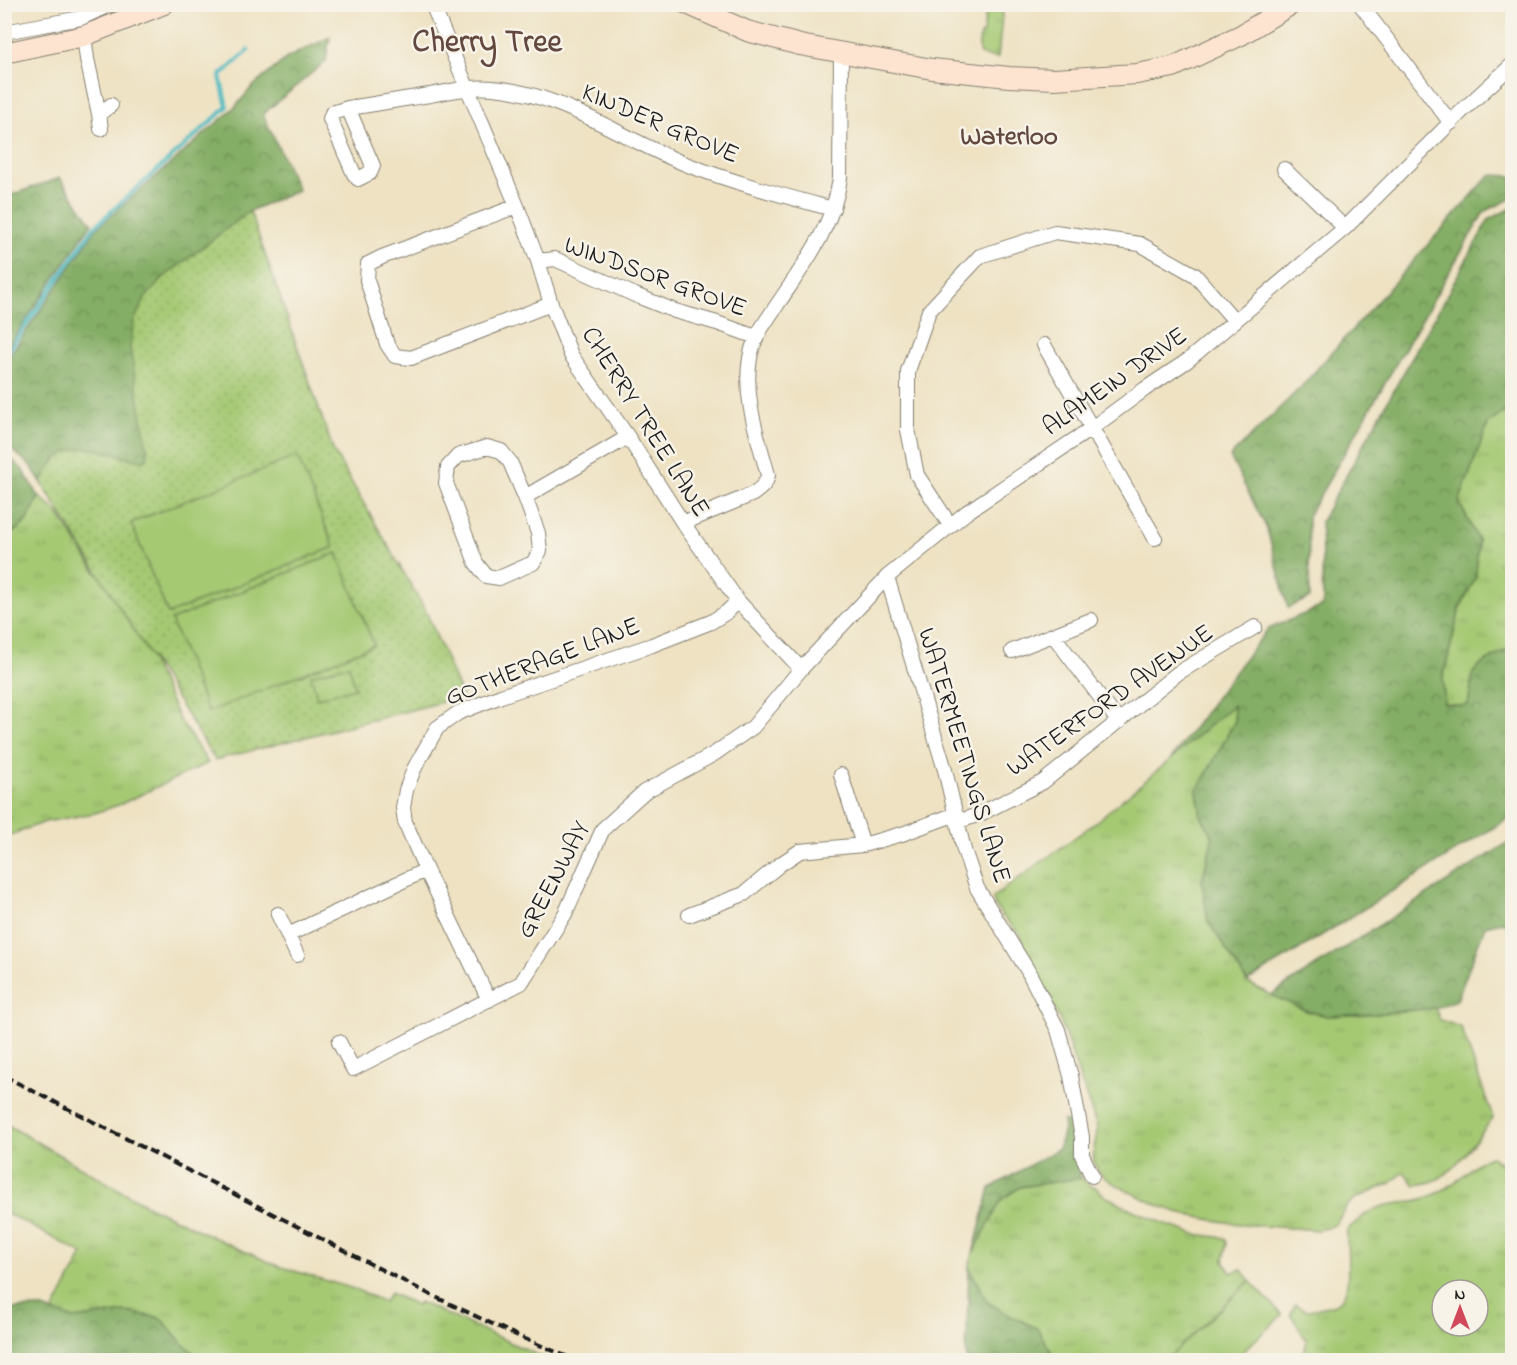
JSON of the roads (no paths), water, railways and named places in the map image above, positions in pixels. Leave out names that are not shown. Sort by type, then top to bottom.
[{"type":"main road","points":[[4,53],[84,36],[164,4]]},
{"type":"main road","points":[[687,4],[747,31],[800,45],[932,69],[1054,79],[1137,74],[1173,67],[1241,35],[1292,4]]},
{"type":"street","points":[[4,32],[81,18],[111,4]]},
{"type":"street","name":"CHERRY TREE LANE","points":[[432,4],[517,206],[571,355],[738,601],[801,669]]},
{"type":"street","points":[[1360,4],[1450,123]]},
{"type":"street","points":[[84,36],[101,129]]},
{"type":"street","points":[[683,523],[753,494],[766,483],[768,475],[749,402],[750,357],[756,337],[818,244],[838,193],[841,53]]},
{"type":"street","name":"ALAMEIN DRIVE","points":[[801,669],[887,577],[950,525],[1187,361],[1345,228],[1464,109],[1512,65]]},
{"type":"street","name":"KINDER GROVE","points":[[348,108],[468,88],[492,88],[516,92],[574,110],[689,165],[832,209]]},
{"type":"street","points":[[99,114],[111,105]]},
{"type":"street","points":[[348,108],[374,166],[370,173],[358,179],[330,119],[332,113],[348,108]]},
{"type":"street","points":[[1284,169],[1345,228]]},
{"type":"street","points":[[517,206],[368,264],[367,280],[387,344],[395,356],[411,358],[551,304]]},
{"type":"street","points":[[950,525],[918,475],[908,430],[908,371],[930,311],[980,256],[1056,232],[1140,244],[1195,275],[1235,321]]},
{"type":"street","name":"WINDSOR GROVE","points":[[538,261],[555,259],[675,311],[756,337]]},
{"type":"street","points":[[1044,345],[1155,538]]},
{"type":"street","points":[[525,497],[628,437]]},
{"type":"street","points":[[487,447],[501,451],[510,462],[525,497],[538,533],[540,551],[533,563],[499,578],[486,576],[476,563],[446,483],[448,468],[458,456],[487,447]]},
{"type":"street","name":"WATERMEETINGS LANE","points":[[887,577],[945,770],[964,850],[977,888],[1028,970],[1058,1030],[1073,1086],[1082,1137],[1082,1155],[1092,1176]]},
{"type":"street","name":"GOTHERAGE LANE","points":[[489,1000],[405,822],[403,808],[406,790],[414,769],[437,728],[468,708],[652,645],[711,622],[727,612],[738,601]]},
{"type":"street","points":[[1012,651],[1091,620]]},
{"type":"street","name":"WATERFORD AVENUE","points":[[689,915],[744,894],[800,851],[863,845],[956,818],[980,814],[1043,782],[1178,673],[1255,627]]},
{"type":"street","points":[[1053,635],[1119,722]]},
{"type":"street","name":"GREENWAY","points":[[339,1042],[353,1069],[521,983],[565,914],[603,829],[644,792],[714,754],[753,727],[801,669]]},
{"type":"street","points":[[841,775],[863,845]]},
{"type":"street","points":[[288,935],[426,870]]},
{"type":"street","points":[[278,914],[297,955]]},
{"type":"waterway","points":[[4,357],[94,227],[227,107],[220,76],[249,50]]},
{"type":"railway","points":[[4,1076],[429,1294],[575,1360]]},
{"type":"district","name":"Cherry Tree","points":[[487,40]]},
{"type":"district","name":"Waterloo","points":[[1009,135]]}]
